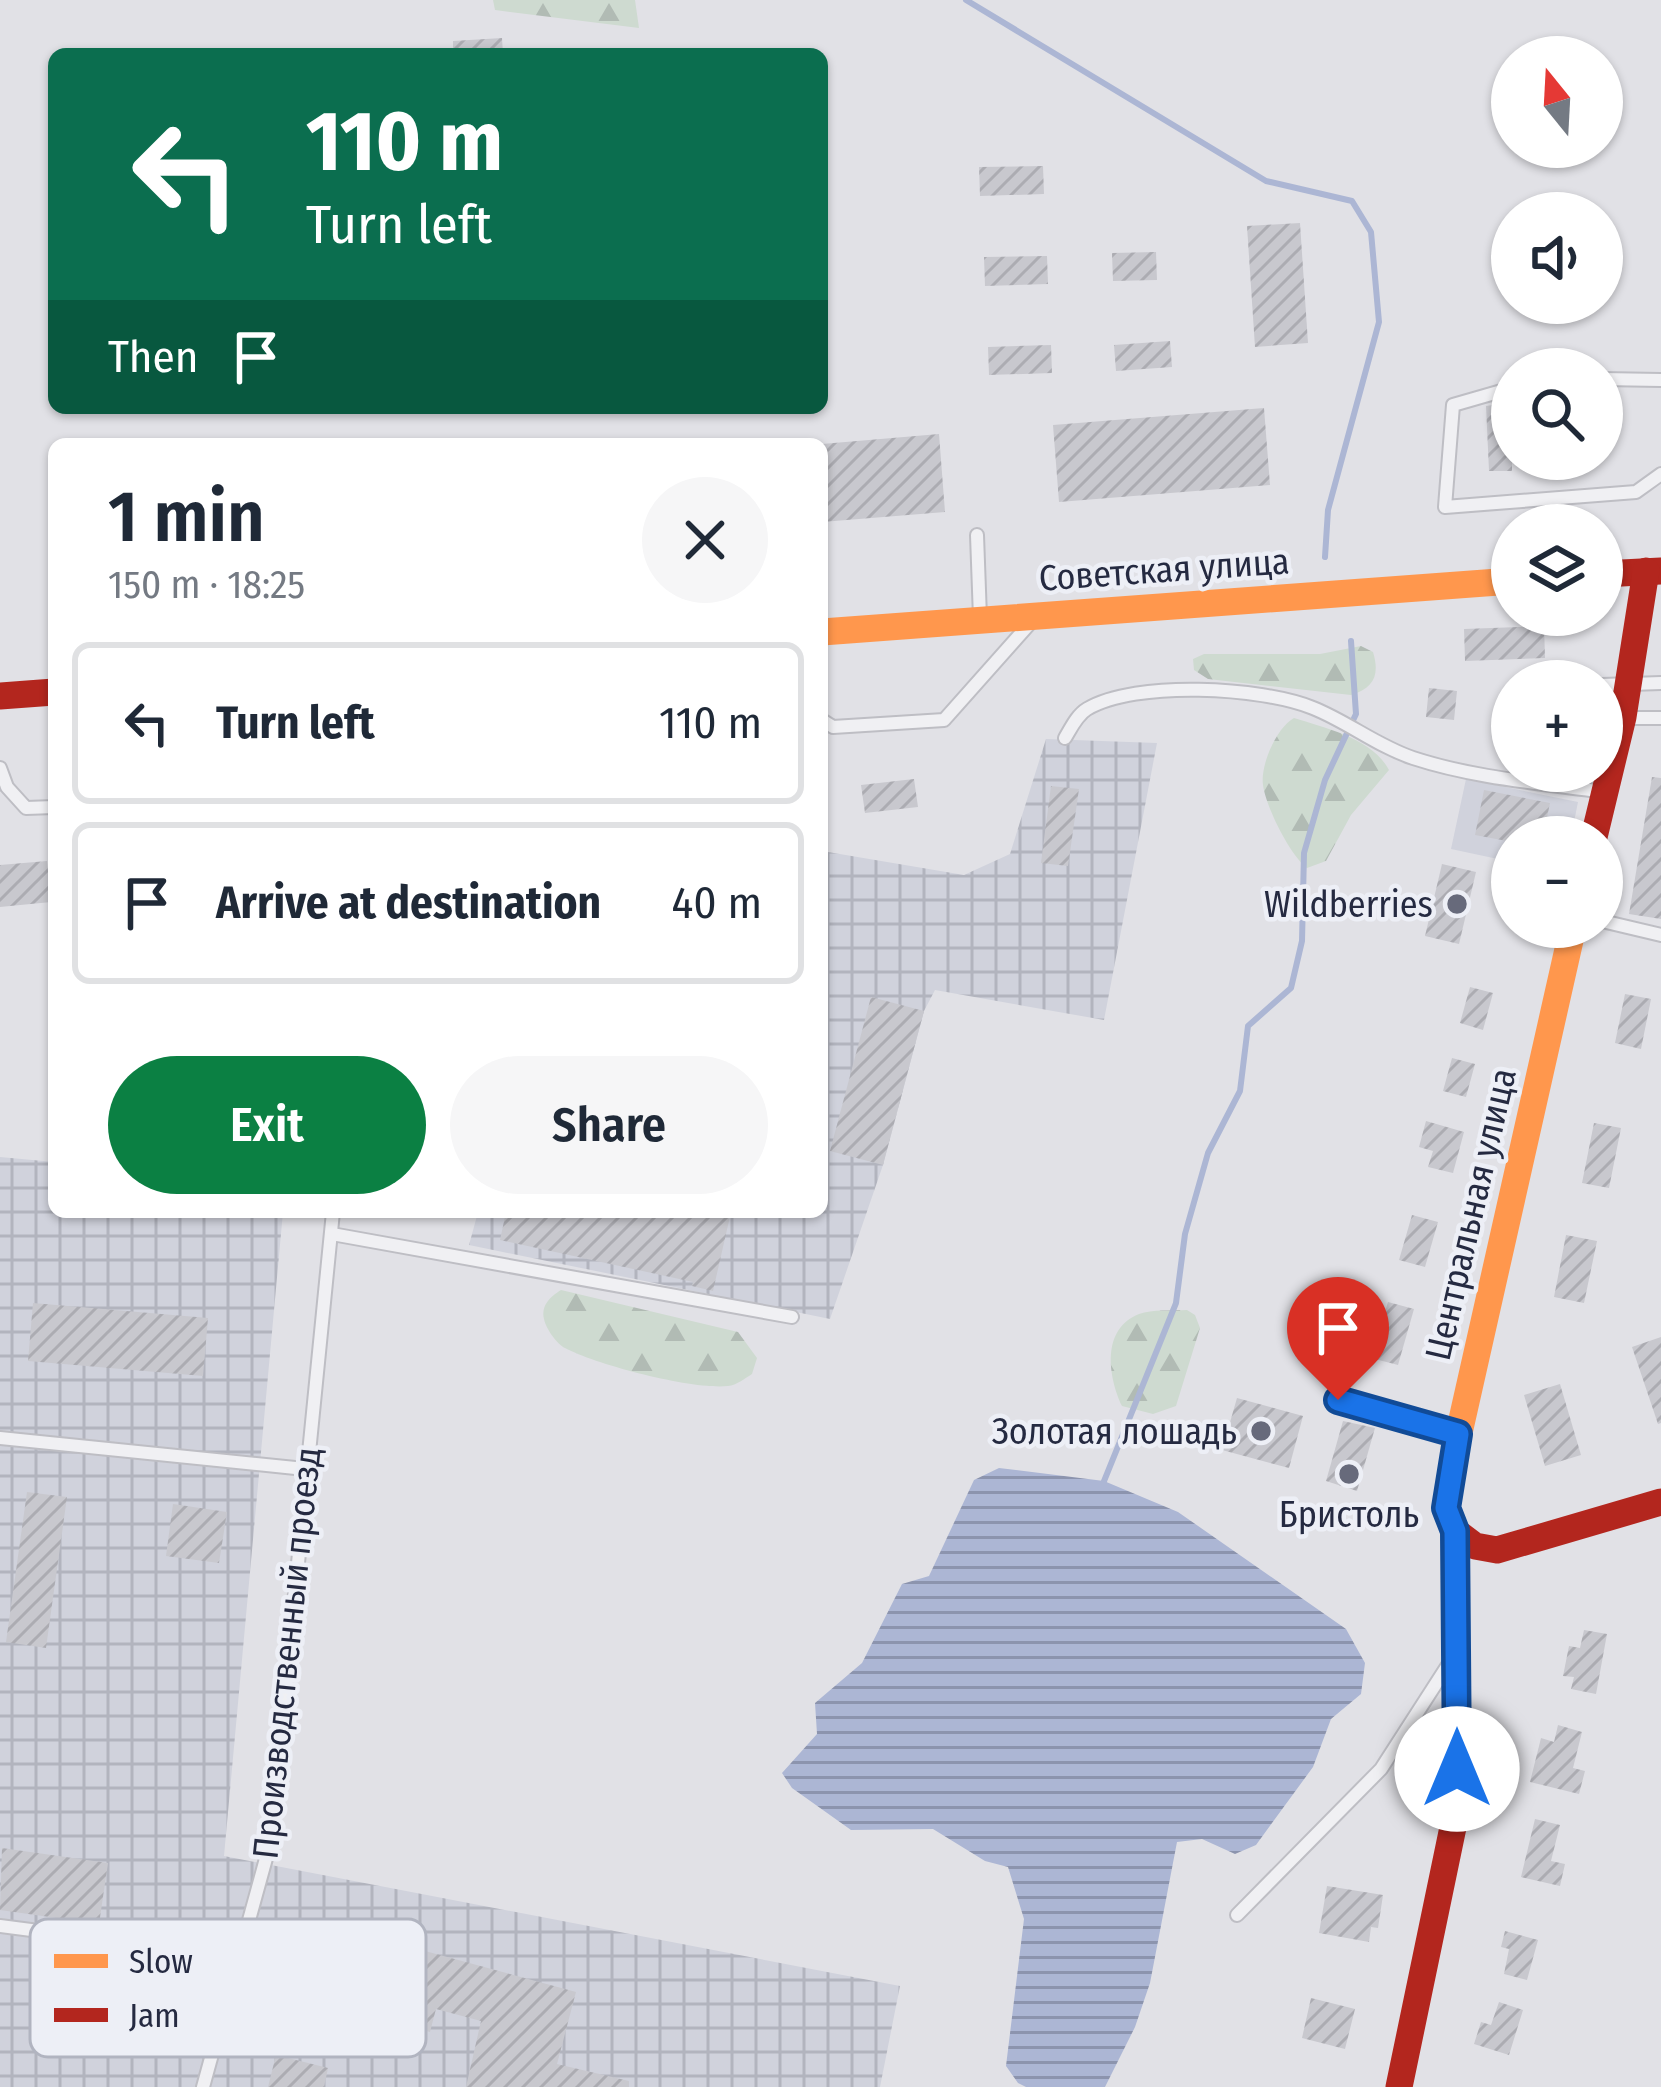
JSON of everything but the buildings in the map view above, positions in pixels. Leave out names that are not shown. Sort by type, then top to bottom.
[{"type":"street","points":[[1623,573],[1654,571],[1623,662]]},
{"type":"street","name":"Советская улица","points":[[828,631],[1491,582]]},
{"type":"street","points":[[0,697],[48,693]]},
{"type":"street","points":[[1599,816],[1605,792]]},
{"type":"street","name":"Центральная улица","points":[[1399,2087],[1457,1808],[1455,1531],[1446,1508],[1458,1434],[1568,948]]},
{"type":"street","points":[[1455,1531],[1475,1546],[1497,1550],[1661,1502]]},
{"type":"lane","points":[[1623,379],[1661,380]]},
{"type":"lane","points":[[1491,394],[1453,405],[1445,507],[1636,492],[1661,474]]},
{"type":"lane","points":[[977,535],[980,618]]},
{"type":"lane","points":[[828,724],[944,720],[1040,613]]},
{"type":"lane","points":[[1623,685],[1661,683]]},
{"type":"lane","points":[[1065,738],[1082,711],[1137,691],[1190,690],[1268,697],[1312,708],[1410,757],[1491,775]]},
{"type":"lane","points":[[1623,718],[1661,718]]},
{"type":"lane","points":[[0,768],[7,787],[26,808],[48,807]]},
{"type":"lane","points":[[1623,926],[1661,935]]},
{"type":"lane","name":"Производственный проезд","points":[[249,1919],[270,1844],[333,1218]]},
{"type":"lane","points":[[332,1234],[792,1317]]},
{"type":"lane","points":[[1338,1400],[1458,1434]]},
{"type":"lane","points":[[0,1438],[305,1469]]},
{"type":"lane","points":[[1237,1915],[1381,1768],[1456,1653]]},
{"type":"lane","points":[[0,1926],[30,1930]]},
{"type":"lane","name":"Производственный проезд","points":[[203,2087],[211,2057]]},
{"type":"shaded area","points":[[1046,739],[1157,743],[1104,1020],[935,990],[924,1011],[883,1165],[830,1319],[469,1245],[476,1218],[828,1218],[828,852],[964,875],[1010,854]]},
{"type":"shaded area","points":[[1466,779],[1491,784],[1491,792],[1529,792],[1578,802],[1575,816],[1491,816],[1491,858],[1451,849]]},
{"type":"shaded area","points":[[0,1157],[48,1161],[48,1218],[282,1218],[224,1856],[900,1986],[880,2087],[0,2087]]},
{"type":"green space","points":[[493,0],[635,0],[639,28],[495,10]]},
{"type":"green space","points":[[1361,646],[1373,652],[1375,674],[1365,689],[1351,695],[1208,679],[1194,670],[1193,659],[1204,654],[1320,654]]},
{"type":"green space","points":[[1294,718],[1360,743],[1389,770],[1351,815],[1326,861],[1307,868],[1280,830],[1263,785],[1271,747]]},
{"type":"green space","points":[[561,1290],[738,1332],[757,1358],[752,1374],[728,1386],[692,1384],[580,1355],[559,1343],[544,1319],[547,1302]]},
{"type":"green space","points":[[1187,1310],[1200,1328],[1176,1406],[1153,1414],[1122,1406],[1111,1368],[1118,1330],[1144,1312]]},
{"type":"water","points":[[999,1468],[1104,1481],[1178,1512],[1346,1629],[1365,1663],[1361,1694],[1331,1719],[1313,1767],[1256,1845],[1235,1854],[1202,1839],[1177,1842],[1150,1983],[1135,2027],[1105,2087],[1026,2087],[1006,2066],[1024,1919],[1008,1867],[985,1861],[933,1829],[851,1830],[792,1788],[782,1773],[817,1734],[815,1703],[862,1663],[902,1584],[929,1576],[974,1480]]},
{"type":"waterway","points":[[966,0],[1266,181],[1352,201],[1371,232],[1379,322],[1328,510],[1325,557]]},
{"type":"waterway","points":[[1104,1481],[1176,1303],[1185,1234],[1208,1153],[1240,1091],[1248,1026],[1291,988],[1302,941],[1304,853],[1325,780],[1356,714],[1351,641]]},
{"type":"traffic: slow","points":[[828,632],[1491,583]]},
{"type":"traffic: slow","points":[[1454,1455],[1568,948]]},
{"type":"traffic: jam","points":[[1599,816],[1623,717],[1646,571]]},
{"type":"traffic: jam","points":[[1623,573],[1661,571]]},
{"type":"traffic: jam","points":[[0,696],[48,692]]},
{"type":"traffic: jam","points":[[1399,2087],[1457,1808],[1455,1531],[1446,1508],[1454,1455]]},
{"type":"traffic: jam","points":[[1455,1531],[1475,1546],[1497,1550],[1661,1502]]},
{"type":"place","name":"Wildberries","points":[[1457,904]]},
{"type":"place","name":"Золотая лошадь","points":[[1261,1431]]},
{"type":"place","name":"Бристоль","points":[[1349,1474]]},
{"type":"route","points":[[1338,1400],[1458,1434],[1446,1508],[1455,1531],[1457,1769]]}]
